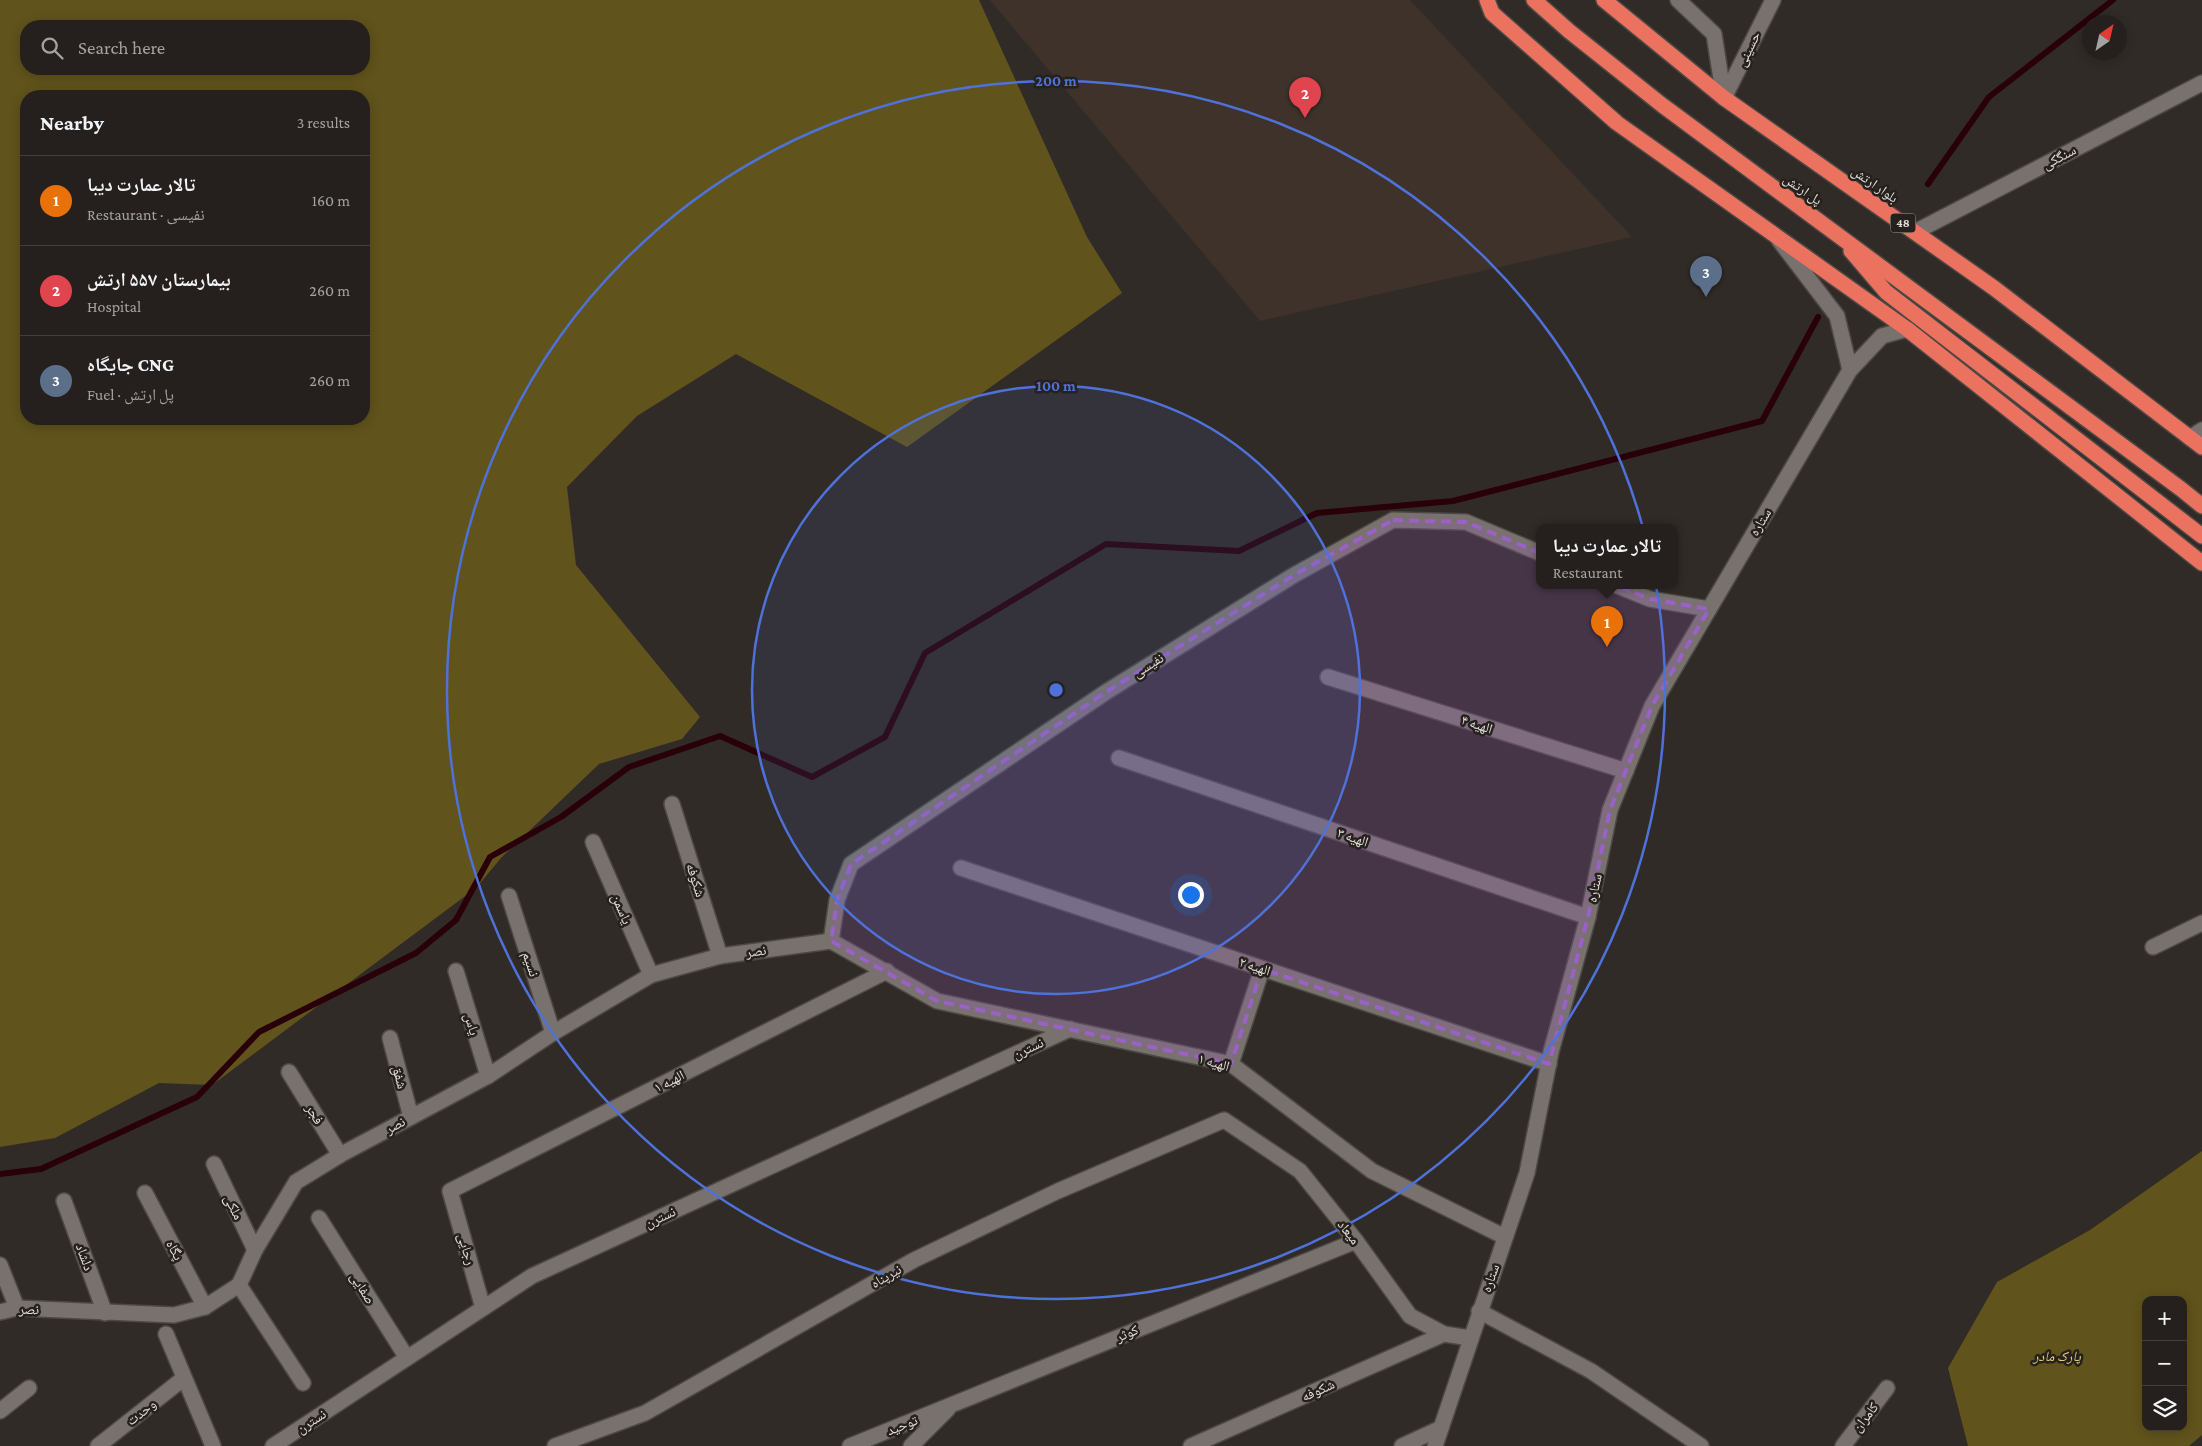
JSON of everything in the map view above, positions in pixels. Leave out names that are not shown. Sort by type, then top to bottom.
[{"type":"highway","name":"پل ارتش","points":[[1534,0],[1655,99],[1755,175],[1832,229]]},
{"type":"highway","name":"بلوار ارتش","points":[[1604,0],[1724,98],[1994,288],[2198,438]]},
{"type":"highway","points":[[1489,7],[1617,124],[1907,329],[2202,563]]},
{"type":"highway","points":[[1832,229],[2182,489],[2202,506]]},
{"type":"highway","points":[[1832,229],[1886,292],[2202,536]]},
{"type":"street","points":[[1477,0],[1489,7]]},
{"type":"street","points":[[1678,0],[1714,34],[1724,98]]},
{"type":"street","name":"حسینی","points":[[1724,98],[1773,0]]},
{"type":"street","name":"سنگکی","points":[[1915,232],[2202,83]]},
{"type":"street","points":[[1778,239],[1838,316],[1850,370]]},
{"type":"street","name":"ستاره","points":[[1435,1446],[1527,1173],[1549,1064],[1588,917],[1610,810],[1652,706],[1850,370],[1882,336],[1907,329]]},
{"type":"street","name":"نفیسی","points":[[831,941],[837,900],[851,864],[1106,692],[1294,575],[1385,524],[1393,520],[1466,522],[1536,551]]},
{"type":"street","points":[[1625,589],[1650,599],[1709,608]]},
{"type":"street","name":"الهیه ۴","points":[[1328,677],[1626,771]]},
{"type":"street","name":"الهیه ۳","points":[[1118,758],[1588,917]]},
{"type":"street","name":"شکوفه","points":[[672,804],[720,956]]},
{"type":"street","name":"یاسمن","points":[[593,842],[651,975]]},
{"type":"street","name":"الهیه ۲","points":[[961,868],[1549,1064]]},
{"type":"street","name":"نسیم","points":[[509,896],[553,1033]]},
{"type":"street","points":[[2154,947],[2202,923]]},
{"type":"street","name":"نصر","points":[[0,1312],[17,1308],[174,1315],[205,1307],[239,1286],[255,1250],[296,1182],[340,1155],[488,1076],[553,1033],[651,975],[720,956],[831,941]]},
{"type":"street","name":"الهیه ۱","points":[[831,941],[937,1001],[1231,1064],[1372,1171],[1505,1237]]},
{"type":"street","points":[[1231,1064],[1262,969]]},
{"type":"street","name":"یاس","points":[[456,971],[488,1076]]},
{"type":"street","name":"الهیه ۱","points":[[450,1191],[887,971]]},
{"type":"street","name":"نسترن","points":[[273,1446],[532,1276],[1070,1029]]},
{"type":"street","name":"شفق","points":[[390,1038],[411,1117]]},
{"type":"street","name":"فجر","points":[[289,1072],[340,1155]]},
{"type":"street","name":"میعاد","points":[[1224,1120],[1300,1171],[1356,1241],[1410,1316],[1444,1334],[1470,1338]]},
{"type":"street","name":"نیرپناه","points":[[555,1446],[645,1413],[914,1260],[1058,1191],[1224,1120]]},
{"type":"street","name":"ملکی","points":[[214,1164],[255,1250]]},
{"type":"street","name":"رجایی","points":[[450,1191],[483,1308]]},
{"type":"street","name":"پگاه","points":[[145,1193],[205,1307]]},
{"type":"street","name":"دلشاد","points":[[64,1201],[105,1313]]},
{"type":"street","name":"صفایی","points":[[320,1218],[407,1358]]},
{"type":"street","name":"کوثر","points":[[911,1446],[954,1403],[1356,1241]]},
{"type":"street","points":[[0,1265],[17,1308]]},
{"type":"street","points":[[239,1286],[303,1383]]},
{"type":"street","points":[[1479,1311],[1591,1371],[1701,1446]]},
{"type":"street","points":[[166,1334],[213,1446]]},
{"type":"street","name":"شکوفه","points":[[1191,1446],[1444,1334]]},
{"type":"street","name":"وحدت","points":[[98,1446],[184,1378]]},
{"type":"street","points":[[0,1411],[29,1388]]},
{"type":"street","name":"کامران","points":[[1842,1446],[1887,1388]]},
{"type":"street","name":"توحید","points":[[850,1446],[954,1403]]},
{"type":"street","points":[[1402,1446],[1441,1428]]},
{"type":"highlighted area","points":[[1393,520],[1466,522],[1650,599],[1709,609],[1652,706],[1610,810],[1588,917],[1549,1064],[1262,969],[1231,1064],[937,1001],[831,941],[837,900],[851,864],[1106,692],[1294,575]]},
{"type":"shaded area","points":[[990,0],[1410,0],[1632,237],[1260,321]]},
{"type":"green space","points":[[0,0],[979,0],[1087,237],[1122,293],[907,447],[736,354],[637,416],[567,487],[576,565],[700,717],[682,739],[599,764],[501,858],[476,888],[212,1085],[159,1083],[55,1138],[0,1147]]},
{"type":"green space","name":"پارک مادر","points":[[2202,1151],[2202,1435],[2189,1446],[1968,1446],[1948,1368],[1997,1282],[2090,1230]]},
{"type":"waterway","points":[[1928,184],[1989,97],[2113,0]]},
{"type":"waterway","points":[[0,1174],[41,1169],[197,1097],[259,1032],[416,953],[456,920],[490,857],[561,817],[629,767],[720,736],[812,777],[885,737],[925,653],[1106,544],[1239,551],[1317,513],[1453,501],[1762,421],[1818,317]]},
{"type":"place","name":"بیمارستان ۵۵۷ ارتش","points":[[1305,118]]},
{"type":"place","name":"جایگاه CNG","points":[[1706,297]]},
{"type":"place","name":"تالار عمارت دیبا","points":[[1607,647]]}]
